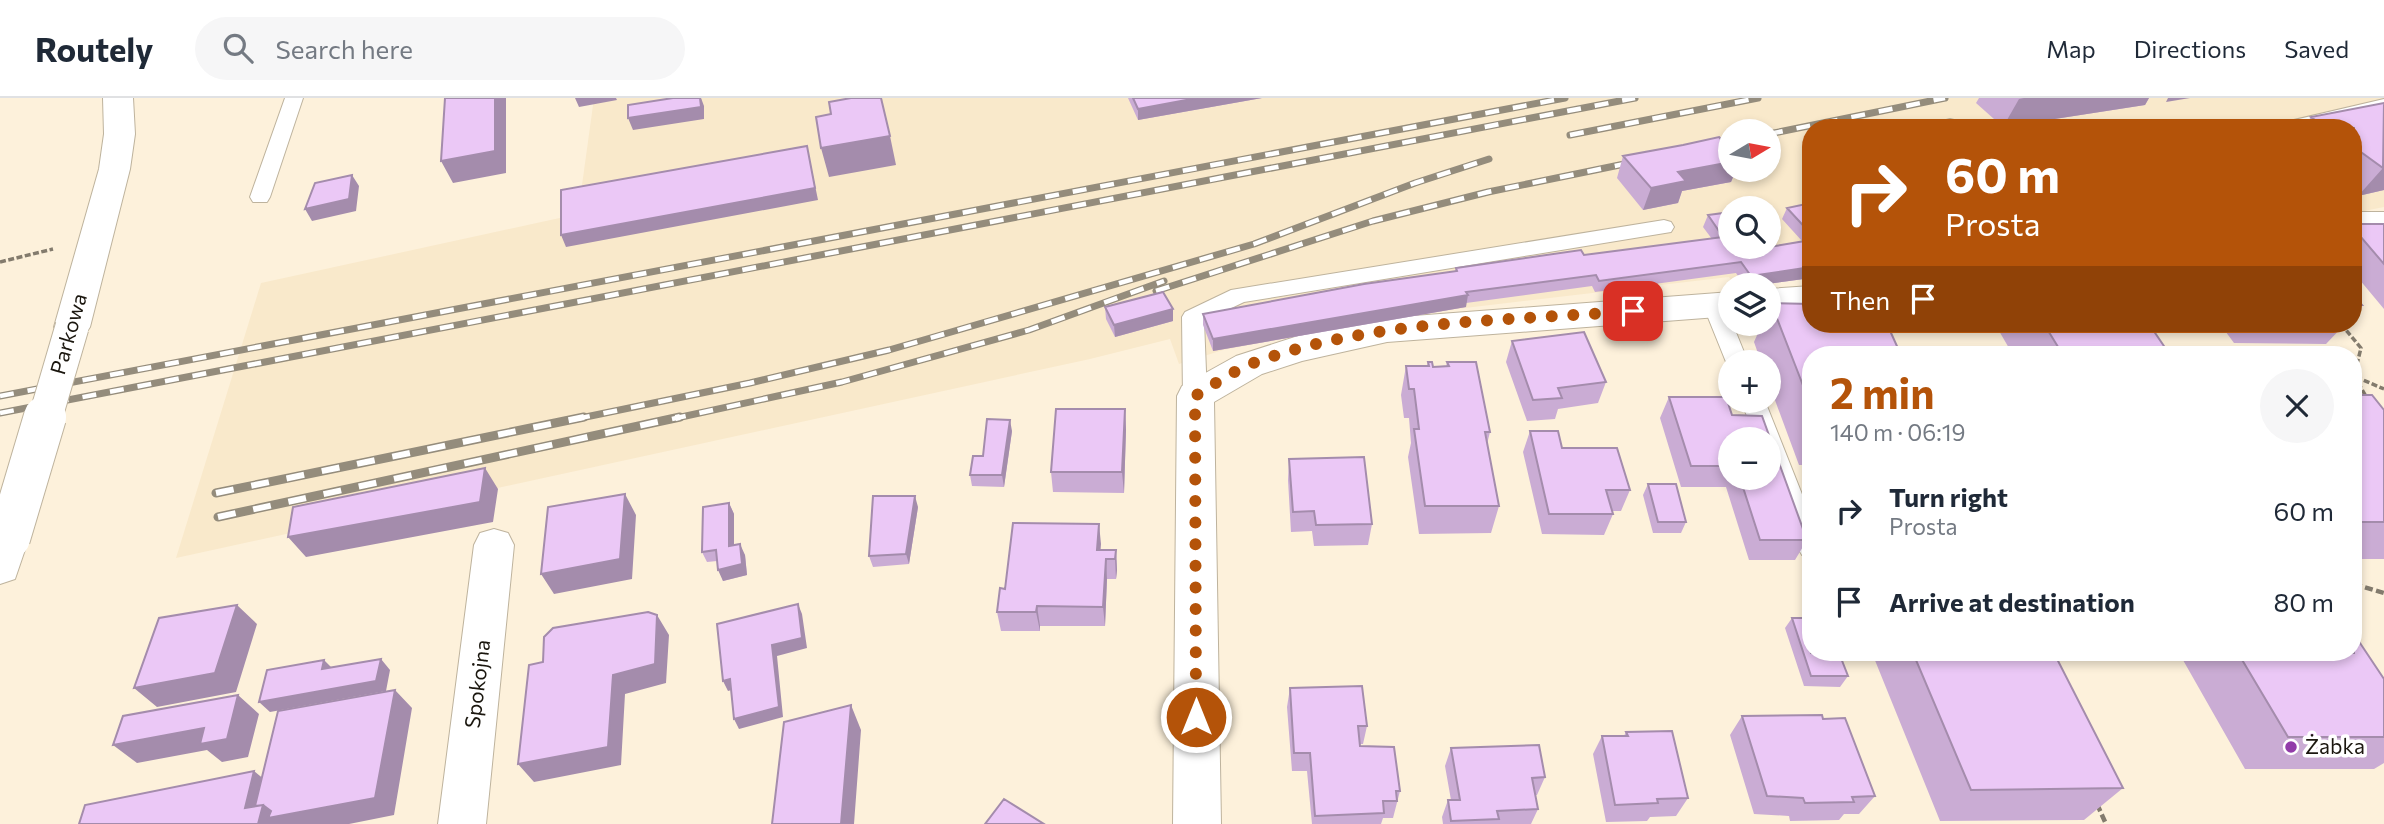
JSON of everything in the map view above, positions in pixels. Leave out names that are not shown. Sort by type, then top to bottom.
[{"type":"street","name":"Parkowa","points":[[4,553],[110,189],[120,133],[118,98]]},
{"type":"street","points":[[1781,300],[1802,299]]},
{"type":"street","points":[[1197,824],[1195,396],[1249,365],[1298,349],[1387,330],[1718,305]]},
{"type":"street","name":"Spokojna","points":[[462,824],[494,545]]},
{"type":"lane","points":[[260,197],[294,98]]},
{"type":"lane","points":[[2323,119],[2384,105]]},
{"type":"lane","points":[[2363,222],[2384,247]]},
{"type":"lane","points":[[1195,396],[1193,317],[1239,295],[1664,227]]},
{"type":"lane","points":[[1781,472],[1802,525]]},
{"type":"path","points":[[0,262],[30,254]]},
{"type":"path","points":[[2362,379],[2384,389]]},
{"type":"path","points":[[2362,389],[2372,406]]},
{"type":"path","points":[[2362,586],[2384,593]]},
{"type":"path","points":[[2095,800],[2106,824]]},
{"type":"shaded area","points":[[594,98],[2384,98],[2384,207],[2362,211],[2362,119],[1802,119],[1802,272],[1781,276],[1781,273],[1718,273],[1718,278],[1414,314],[1223,350],[1179,364],[1170,339],[1090,359],[176,558],[261,283],[578,214]]},
{"type":"building","points":[[445,98],[495,98],[495,151],[441,161]]},
{"type":"building","points":[[673,98],[700,98],[701,107],[628,118],[628,105]]},
{"type":"building","points":[[851,98],[881,98],[890,136],[821,148],[816,117],[831,114],[829,102]]},
{"type":"building","points":[[1133,98],[1197,98],[1138,109]]},
{"type":"building","points":[[2384,103],[2383,168],[2362,153],[2362,119],[2311,117]]},
{"type":"building","points":[[1718,137],[1718,164],[1678,172],[1686,181],[1651,188],[1623,156]]},
{"type":"building","points":[[807,146],[815,188],[561,235],[561,190]]},
{"type":"building","points":[[352,175],[349,199],[305,209],[315,183]]},
{"type":"building","points":[[1802,205],[1802,224],[1787,208]]},
{"type":"building","points":[[1718,214],[1718,230],[1708,215]]},
{"type":"building","points":[[2362,224],[2384,224],[2384,264],[2362,238]]},
{"type":"building","points":[[1718,238],[1718,259],[1781,259],[1781,245],[1802,242],[1802,268],[1771,273],[1749,273],[1741,262],[1599,281],[1596,275],[1466,292],[1468,295],[1213,339],[1203,314],[1364,284],[1457,271],[1456,268],[1581,250],[1584,255]]},
{"type":"building","points":[[1163,292],[1173,309],[1114,325],[1105,307]]},
{"type":"building","points":[[1781,303],[1802,304],[1802,333],[1891,333],[1897,346],[1802,346],[1802,383],[1781,329]]},
{"type":"building","points":[[1584,332],[1606,382],[1558,388],[1562,398],[1533,400],[1512,341]]},
{"type":"building","points":[[2050,333],[2155,333],[2164,346],[2057,346]]},
{"type":"building","points":[[1428,362],[1432,362],[1433,367],[1449,366],[1447,362],[1476,362],[1490,432],[1485,432],[1499,506],[1425,506],[1414,429],[1419,429],[1414,389],[1409,389],[1406,366],[1429,366]]},
{"type":"building","points":[[2362,395],[2372,395],[2384,410],[2384,522],[2362,522]]},
{"type":"building","points":[[1669,397],[1718,397],[1718,413],[1762,416],[1766,427],[1718,427],[1718,466],[1691,466]]},
{"type":"building","points":[[1056,409],[1125,409],[1122,472],[1051,472]]},
{"type":"building","points":[[987,419],[1010,420],[1002,475],[970,475],[973,456],[983,456]]},
{"type":"building","points":[[1530,431],[1558,431],[1562,448],[1617,448],[1630,490],[1606,490],[1613,514],[1549,514]]},
{"type":"building","points":[[1364,457],[1372,524],[1316,525],[1314,511],[1293,512],[1289,459]]},
{"type":"building","points":[[485,468],[480,502],[288,537],[293,507]]},
{"type":"building","points":[[1781,468],[1802,526],[1802,540],[1760,540],[1744,490],[1781,490]]},
{"type":"building","points":[[1648,484],[1676,484],[1686,522],[1658,522]]},
{"type":"building","points":[[625,494],[620,559],[541,574],[548,507]]},
{"type":"building","points":[[873,496],[915,496],[906,554],[869,556]]},
{"type":"building","points":[[729,503],[729,546],[740,544],[742,564],[718,570],[716,550],[702,552],[703,507]]},
{"type":"building","points":[[1013,523],[1099,524],[1097,550],[1116,550],[1115,559],[1106,559],[1103,607],[1037,606],[1036,612],[997,612],[1000,588],[1005,589]]},
{"type":"building","points":[[798,604],[802,638],[772,645],[779,707],[734,719],[730,679],[723,681],[717,624]]},
{"type":"building","points":[[237,605],[215,673],[134,688],[159,618]]},
{"type":"building","points":[[648,612],[657,615],[655,664],[613,675],[608,747],[518,764],[529,665],[543,662],[544,637],[553,628]]},
{"type":"building","points":[[1792,618],[1802,618],[1802,649]]},
{"type":"building","points":[[2362,646],[2384,679],[2384,737],[2288,737],[2243,661],[2362,661]]},
{"type":"building","points":[[381,659],[376,681],[259,702],[267,670],[324,660],[322,669]]},
{"type":"building","points":[[1806,661],[1842,661],[1848,676],[1811,676]]},
{"type":"building","points":[[1916,661],[2058,661],[2123,788],[1971,790]]},
{"type":"building","points":[[1362,686],[1367,726],[1358,726],[1360,746],[1394,747],[1400,791],[1396,791],[1397,801],[1383,801],[1384,813],[1315,816],[1310,753],[1294,753],[1290,688]]},
{"type":"building","points":[[395,690],[375,798],[268,818],[271,811],[263,805],[255,806],[278,711]]},
{"type":"building","points":[[238,695],[227,739],[200,744],[204,728],[113,745],[123,716]]},
{"type":"building","points":[[851,705],[841,824],[772,824],[784,722]]},
{"type":"building","points":[[1822,715],[1823,719],[1845,718],[1875,796],[1852,797],[1854,802],[1805,803],[1803,798],[1767,796],[1742,716]]},
{"type":"building","points":[[1672,731],[1688,798],[1657,799],[1658,803],[1615,805],[1602,736],[1628,736],[1626,732]]},
{"type":"building","points":[[1539,745],[1545,777],[1532,778],[1538,809],[1497,811],[1499,819],[1451,821],[1448,800],[1460,800],[1451,748]]},
{"type":"building","points":[[254,771],[245,808],[263,805],[258,824],[79,824],[85,805]]},
{"type":"building","points":[[1004,799],[1044,824],[985,824]]},
{"type":"railway","points":[[0,396],[1565,98]]},
{"type":"railway","points":[[0,413],[1635,98]]},
{"type":"railway","points":[[1570,135],[1758,98]]},
{"type":"railway","points":[[1842,119],[1945,98]]},
{"type":"railway","points":[[1782,131],[1802,127]]},
{"type":"railway","points":[[1704,147],[1718,144]]},
{"type":"railway","points":[[576,419],[750,383],[889,350],[1254,244],[1415,183],[1489,159]]},
{"type":"railway","points":[[1156,291],[1373,221],[1488,192],[1639,161]]},
{"type":"railway","points":[[672,419],[842,382],[1029,330],[1164,281]]},
{"type":"railway","points":[[216,493],[584,417]]},
{"type":"railway","points":[[218,517],[680,417]]},
{"type":"place","name":"Żabka","points":[[2291,747]]},
{"type":"route","points":[[1196,717],[1195,396],[1249,365],[1298,349],[1387,330],[1633,311]]}]
